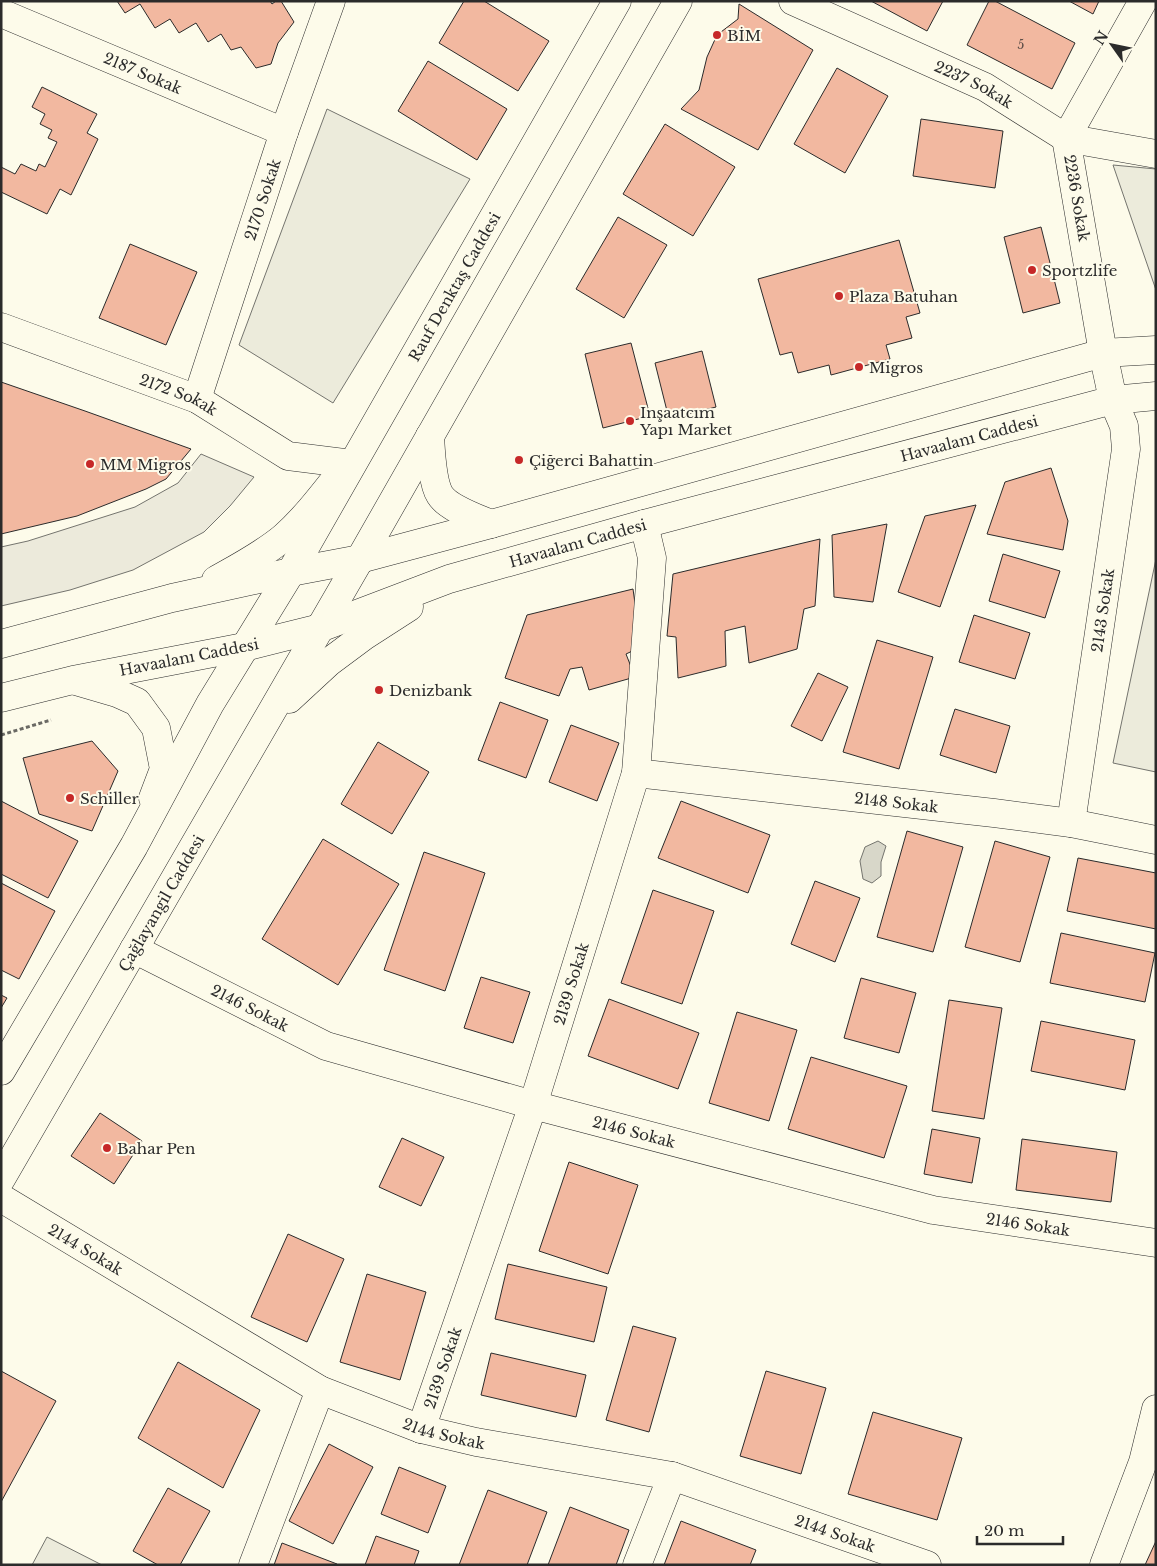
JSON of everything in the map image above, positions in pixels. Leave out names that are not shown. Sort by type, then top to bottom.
[{"type":"street","name":"2170 Sokak","points":[[197,398],[284,132],[331,1]]},
{"type":"street","name":"Rauf Denktaş Caddesi","points":[[244,647],[291,572],[350,464],[369,435],[617,1]]},
{"type":"street","points":[[360,559],[678,1]]},
{"type":"street","name":"2237 Sokak","points":[[793,1],[985,87],[1066,138],[1156,154]]},
{"type":"street","name":"2236 Sokak","points":[[1113,400],[1103,353],[1066,138],[1143,1]]},
{"type":"street","name":"2187 Sokak","points":[[1,13],[284,132]]},
{"type":"street","name":"2172 Sokak","points":[[1,327],[197,398],[288,456],[350,464]]},
{"type":"street","points":[[1,644],[195,592],[360,559],[1103,353],[1156,350]]},
{"type":"street","name":"Havaalanı Caddesi","points":[[1,698],[73,680],[244,647],[320,628],[448,580],[644,524],[1113,400],[1156,396]]},
{"type":"street","name":"2143 Sokak","points":[[1071,823],[1126,449],[1124,426],[1113,400]]},
{"type":"street","points":[[430,436],[433,471],[440,496],[460,511],[491,524]]},
{"type":"street","points":[[195,592],[283,538],[310,511],[350,464]]},
{"type":"street","name":"2139 Sokak","points":[[421,1429],[533,1105],[636,773],[652,558],[644,524]]},
{"type":"street","name":"Çağlayangil Caddesi","points":[[1,1179],[360,559]]},
{"type":"street","points":[[268,718],[329,662],[364,636],[448,580]]},
{"type":"street","points":[[1,1071],[134,846],[210,704],[244,647]]},
{"type":"street","points":[[73,680],[117,692],[137,702],[156,728],[164,769],[134,846]]},
{"type":"street","name":"2148 Sokak","points":[[636,773],[1071,823],[1156,840]]},
{"type":"street","name":"2146 Sokak","points":[[134,950],[326,1046],[533,1105],[933,1210],[1156,1243]]},
{"type":"street","name":"2144 Sokak","points":[[1,1198],[320,1390],[421,1429],[476,1442],[672,1476],[928,1565]]},
{"type":"street","points":[[253,1565],[320,1390]]},
{"type":"street","points":[[1104,1565],[1143,1462],[1156,1409]]},
{"type":"street","points":[[637,1565],[672,1476]]},
{"type":"path","points":[[1,735],[51,720]]},
{"type":"shaded area","points":[[327,109],[470,179],[333,403],[239,345]]},
{"type":"shaded area","points":[[1113,165],[1156,169],[1156,290]]},
{"type":"shaded area","points":[[201,454],[254,477],[230,506],[204,532],[133,570],[70,590],[1,606],[1,547],[28,541],[135,507],[178,483]]},
{"type":"shaded area","points":[[1156,559],[1156,772],[1113,763]]},
{"type":"shaded area","points":[[878,841],[886,846],[881,862],[881,876],[872,883],[863,879],[860,861],[865,847]]},
{"type":"shaded area","points":[[47,1537],[102,1565],[32,1565]]},
{"type":"building","points":[[117,1],[270,1],[272,4],[276,1],[281,1],[294,22],[278,43],[271,64],[256,68],[241,47],[231,50],[221,34],[208,42],[196,23],[179,33],[170,19],[155,28],[140,4],[125,13]]},
{"type":"building","points":[[464,1],[484,1],[549,41],[518,91],[439,43]]},
{"type":"building","points":[[871,1],[943,1],[927,31]]},
{"type":"building","points":[[989,1],[995,1],[1075,43],[1052,89],[967,45]]},
{"type":"building","points":[[1069,1],[1099,1],[1093,14]]},
{"type":"building","points":[[739,4],[813,50],[758,150],[681,109],[699,90],[707,57],[717,35],[738,19]]},
{"type":"building","points":[[428,61],[507,109],[477,160],[398,111]]},
{"type":"building","points":[[837,68],[888,96],[845,173],[794,144]]},
{"type":"building","points":[[42,87],[97,114],[87,133],[98,139],[71,195],[60,189],[47,214],[1,192],[1,167],[15,174],[21,164],[36,171],[39,164],[45,167],[57,142],[48,138],[52,130],[40,124],[45,114],[32,107]]},
{"type":"building","points":[[921,119],[1003,131],[995,188],[913,176]]},
{"type":"building","points":[[665,124],[735,167],[693,236],[623,194]]},
{"type":"building","points":[[618,217],[667,245],[624,318],[576,289]]},
{"type":"building","name":"Sportzlife","points":[[1041,227],[1060,303],[1023,313],[1004,237]]},
{"type":"building","name":"Plaza Batuhan","points":[[899,240],[920,313],[906,317],[912,338],[886,345],[890,359],[831,375],[829,365],[798,373],[792,352],[780,355],[758,279]]},
{"type":"building","points":[[130,244],[197,272],[166,345],[99,318]]},
{"type":"building","points":[[631,343],[650,416],[603,428],[585,354]]},
{"type":"building","points":[[702,351],[716,407],[669,419],[655,363]]},
{"type":"building","name":"MM Migros","points":[[1,382],[191,449],[166,479],[146,489],[77,516],[1,534]]},
{"type":"building","points":[[1051,468],[1068,521],[1063,550],[987,534],[1005,482]]},
{"type":"building","points":[[976,505],[940,607],[898,592],[925,516]]},
{"type":"building","points":[[887,524],[873,602],[834,597],[832,535]]},
{"type":"building","points":[[820,539],[815,606],[804,609],[797,649],[749,663],[745,626],[725,631],[726,666],[678,678],[676,637],[667,636],[673,574]]},
{"type":"building","points":[[1003,554],[1060,571],[1045,618],[989,601]]},
{"type":"building","points":[[633,589],[641,647],[626,654],[635,677],[589,690],[582,667],[570,669],[559,696],[505,678],[527,615]]},
{"type":"building","points":[[974,615],[1030,633],[1015,679],[959,662]]},
{"type":"building","points":[[877,640],[933,657],[899,769],[843,752]]},
{"type":"building","points":[[818,673],[848,687],[822,741],[791,726]]},
{"type":"building","points":[[500,702],[548,720],[526,778],[478,760]]},
{"type":"building","points":[[955,709],[1010,726],[996,773],[940,755]]},
{"type":"building","points":[[571,725],[619,743],[597,801],[549,782]]},
{"type":"building","name":"Schiller","points":[[92,741],[118,771],[92,831],[39,814],[23,758]]},
{"type":"building","points":[[378,742],[429,772],[392,834],[341,804]]},
{"type":"building","points":[[1,801],[78,841],[48,898],[1,874]]},
{"type":"building","points":[[681,801],[770,835],[748,893],[658,858]]},
{"type":"building","points":[[907,831],[963,847],[933,952],[877,937]]},
{"type":"building","points":[[323,839],[399,884],[338,985],[262,939]]},
{"type":"building","points":[[995,841],[1050,857],[1020,962],[965,947]]},
{"type":"building","points":[[424,852],[485,873],[445,991],[384,970]]},
{"type":"building","points":[[1078,858],[1156,873],[1156,929],[1067,911]]},
{"type":"building","points":[[815,881],[860,898],[835,962],[791,944]]},
{"type":"building","points":[[1,883],[55,911],[19,979],[1,970]]},
{"type":"building","points":[[653,890],[714,911],[682,1004],[621,983]]},
{"type":"building","points":[[1061,933],[1155,953],[1145,1002],[1050,983]]},
{"type":"building","points":[[481,977],[530,992],[513,1043],[464,1028]]},
{"type":"building","points":[[861,978],[916,993],[899,1053],[844,1038]]},
{"type":"building","points":[[1,995],[7,998],[1,1008]]},
{"type":"building","points":[[609,999],[699,1033],[678,1089],[588,1056]]},
{"type":"building","points":[[949,1000],[1002,1008],[984,1119],[932,1111]]},
{"type":"building","points":[[737,1012],[797,1030],[769,1121],[709,1103]]},
{"type":"building","points":[[1041,1021],[1135,1040],[1125,1090],[1031,1071]]},
{"type":"building","points":[[811,1057],[907,1086],[884,1158],[788,1129]]},
{"type":"building","name":"Bahar Pen","points":[[100,1113],[142,1141],[114,1184],[71,1156]]},
{"type":"building","points":[[932,1129],[980,1138],[972,1183],[924,1174]]},
{"type":"building","points":[[402,1138],[444,1157],[421,1206],[379,1187]]},
{"type":"building","points":[[1022,1139],[1117,1152],[1111,1202],[1016,1190]]},
{"type":"building","points":[[569,1162],[638,1185],[608,1274],[539,1251]]},
{"type":"building","points":[[288,1234],[344,1259],[307,1342],[251,1317]]},
{"type":"building","points":[[508,1264],[607,1287],[594,1342],[495,1319]]},
{"type":"building","points":[[367,1274],[426,1292],[400,1380],[340,1362]]},
{"type":"building","points":[[633,1326],[676,1338],[649,1432],[606,1420]]},
{"type":"building","points":[[491,1353],[586,1375],[576,1417],[481,1395]]},
{"type":"building","points":[[178,1362],[260,1410],[223,1488],[138,1438]]},
{"type":"building","points":[[1,1371],[56,1401],[1,1502]]},
{"type":"building","points":[[766,1371],[826,1388],[801,1474],[740,1456]]},
{"type":"building","points":[[873,1412],[962,1438],[937,1520],[848,1494]]},
{"type":"building","points":[[329,1444],[373,1467],[333,1544],[289,1521]]},
{"type":"building","points":[[399,1467],[446,1486],[428,1533],[381,1514]]},
{"type":"building","points":[[168,1488],[210,1511],[180,1565],[158,1565],[133,1551]]},
{"type":"building","points":[[488,1490],[547,1512],[527,1565],[459,1565]]},
{"type":"building","points":[[570,1507],[629,1530],[616,1565],[548,1565]]},
{"type":"building","points":[[681,1521],[756,1550],[750,1565],[664,1565]]},
{"type":"building","points":[[376,1536],[419,1551],[414,1565],[365,1565]]},
{"type":"building","points":[[1156,1541],[1156,1565],[1145,1565]]},
{"type":"building","points":[[282,1543],[337,1564],[337,1565],[274,1565]]},
{"type":"place","name":"BİM","points":[[717,35]]},
{"type":"place","name":"Sportzlife","points":[[1032,270]]},
{"type":"place","name":"Plaza Batuhan","points":[[839,296]]},
{"type":"place","name":"Migros","points":[[859,367]]},
{"type":"place","name":"Inşaatcım Yapı Market","points":[[630,421]]},
{"type":"place","name":"Çiğerci Bahattin","points":[[519,460]]},
{"type":"place","name":"MM Migros","points":[[90,464]]},
{"type":"place","name":"Denizbank","points":[[379,690]]},
{"type":"place","name":"Schiller","points":[[70,798]]},
{"type":"place","name":"Bahar Pen","points":[[107,1148]]}]
